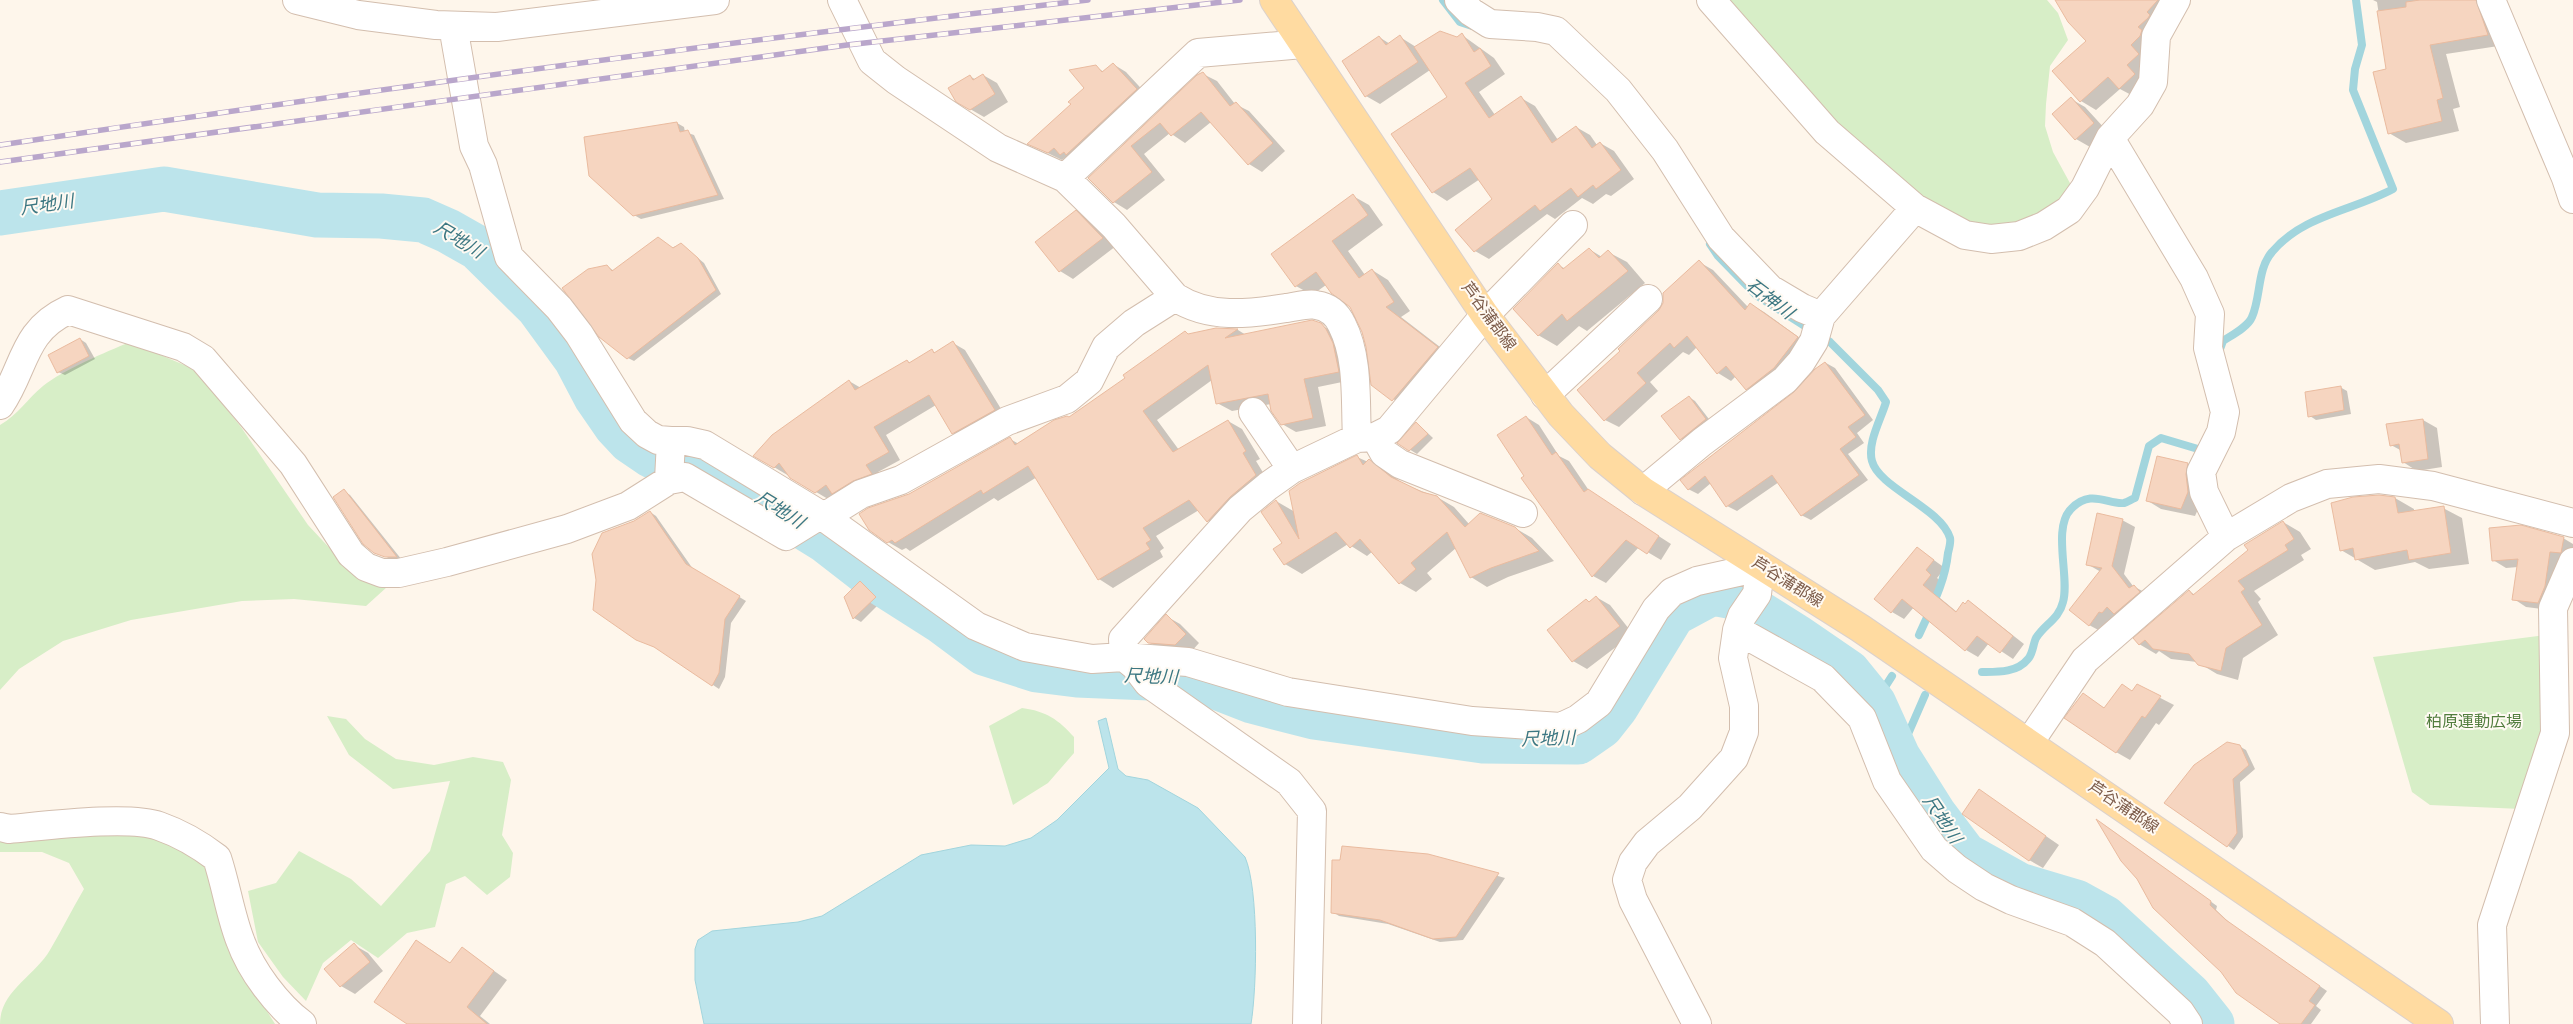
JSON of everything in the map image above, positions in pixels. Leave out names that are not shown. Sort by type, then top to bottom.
[{"type":"main road","name":"芦谷蒲郡線","points":[[1274,0],[1484,315],[1561,415],[1600,456],[1643,491],[1760,567],[1860,628],[2439,1024]]},
{"type":"street","points":[[296,0],[358,15],[453,26],[497,27],[715,0]]},
{"type":"street","points":[[842,0],[872,61],[896,80],[998,148],[1065,178],[1114,226],[1175,297],[1187,304],[1214,313],[1252,313],[1315,304],[1332,310],[1342,325],[1353,363],[1366,438],[1400,464],[1524,513]]},
{"type":"street","points":[[1459,0],[1471,12],[1490,24],[1537,27],[1556,31],[1618,90],[1665,150],[1721,238],[1770,289],[1802,308],[1819,327]]},
{"type":"street","points":[[1711,0],[1827,132],[1916,208],[1965,235],[1991,239],[2019,236],[2044,226],[2068,210],[2085,188],[2110,138],[2140,105],[2153,82],[2156,36],[2176,0]]},
{"type":"street","points":[[2491,0],[2566,178],[2573,199]]},
{"type":"street","points":[[453,26],[474,146],[483,165],[509,257],[559,308],[574,327],[633,421],[647,434],[658,440],[684,476],[786,536],[861,494],[901,480],[1007,421],[1067,399],[1089,381],[1106,347],[1134,323],[1175,297]]},
{"type":"street","points":[[1065,178],[1198,53],[1303,44]]},
{"type":"street","points":[[2110,138],[2189,270],[2210,314],[2208,348],[2225,412],[2221,432],[2201,472],[2204,492],[2226,538]]},
{"type":"street","points":[[1643,491],[1702,442],[1785,380],[1801,362],[1819,327],[1916,208]]},
{"type":"street","points":[[1307,1024],[1312,811],[1289,782],[1136,669],[1123,638],[1240,509],[1292,469],[1389,430],[1484,315],[1573,226]]},
{"type":"street","points":[[1545,395],[1648,299]]},
{"type":"street","points":[[0,404],[12,388],[21,360],[33,338],[53,317],[68,310],[183,347],[203,359],[293,464],[351,554],[366,568],[382,572],[399,573],[448,562],[566,529],[628,506],[687,441],[705,446],[812,521],[976,626],[1025,647],[1136,669],[1188,662],[1288,692],[1367,706],[1472,721],[1561,727],[1578,719],[1599,703],[1656,609],[1672,592],[1697,581],[1760,567]]},
{"type":"street","points":[[1253,412],[1292,469]]},
{"type":"street","points":[[2030,743],[2085,660],[2226,538],[2291,498],[2327,484],[2379,479],[2433,486],[2573,522]]},
{"type":"street","points":[[2495,1024],[2492,925],[2555,733],[2553,608],[2573,562]]},
{"type":"street","points":[[1697,1024],[1633,900],[1627,880],[1633,862],[1647,843],[1690,807],[1734,758],[1744,732],[1744,706],[1733,658],[1760,567]]},
{"type":"street","points":[[1745,613],[1823,678],[1862,718],[1887,781],[1934,850],[1984,887],[2011,900],[2072,922],[2105,943],[2180,1012],[2188,1024]]},
{"type":"street","points":[[0,827],[9,829],[136,822],[158,826],[207,850],[217,858],[240,941],[257,971],[287,1013],[302,1024]]},
{"type":"green space","points":[[1722,0],[2047,0],[2058,13],[2068,40],[2050,66],[2045,126],[2053,152],[2071,185],[2063,202],[2020,228],[1986,230],[1917,200],[1835,126]]},
{"type":"green space","points":[[130,342],[196,370],[241,427],[308,525],[351,571],[387,587],[366,606],[294,599],[242,601],[131,620],[63,641],[19,669],[0,690],[0,425],[51,380]]},
{"type":"green space","name":"柏原運動広場","points":[[2553,634],[2555,733],[2521,809],[2430,805],[2412,792],[2373,657]]},
{"type":"green space","points":[[1022,708],[1045,714],[1063,726],[1074,737],[1074,753],[1048,783],[1013,805],[989,726]]},
{"type":"green space","points":[[327,716],[346,719],[365,739],[396,759],[434,765],[473,757],[503,762],[511,780],[502,835],[513,853],[510,877],[487,895],[465,876],[446,884],[435,927],[407,933],[378,958],[351,940],[323,963],[306,1001],[283,977],[258,942],[248,891],[276,883],[299,851],[351,879],[381,906],[430,851],[450,781],[393,789],[349,755]]},
{"type":"green space","points":[[58,832],[158,835],[199,859],[211,874],[227,947],[275,1024],[0,1024],[6,1002],[19,984],[44,959],[84,889],[69,863],[42,852],[0,852],[0,836]]},
{"type":"water","points":[[1106,718],[1118,769],[1126,776],[1148,780],[1198,808],[1245,857],[1250,872],[1253,892],[1256,939],[1255,987],[1251,1024],[704,1024],[695,980],[695,949],[698,940],[712,931],[798,922],[822,916],[921,855],[971,845],[1005,846],[1031,838],[1057,820],[1109,768],[1098,721]]},
{"type":"building","points":[[2055,0],[2158,0],[2147,12],[2150,15],[2148,18],[2138,27],[2142,30],[2140,36],[2131,45],[2139,54],[2127,65],[2135,74],[2119,89],[2108,77],[2080,102],[2052,71],[2086,41],[2068,22]]},
{"type":"building","points":[[2420,0],[2476,0],[2488,35],[2430,45],[2443,98],[2437,100],[2442,121],[2388,134],[2373,72],[2386,69],[2377,11],[2406,7],[2406,2]]},
{"type":"building","points":[[1440,31],[1457,37],[1462,33],[1474,52],[1480,48],[1491,66],[1465,83],[1489,118],[1521,96],[1552,143],[1576,126],[1592,148],[1600,142],[1621,170],[1596,189],[1593,185],[1578,197],[1571,188],[1540,211],[1535,205],[1474,252],[1455,230],[1492,199],[1470,168],[1432,193],[1391,134],[1447,97],[1414,47]]},
{"type":"building","points":[[1400,35],[1418,62],[1365,97],[1342,61],[1379,36],[1386,45]]},
{"type":"building","points":[[1113,63],[1137,89],[1066,155],[1064,152],[1060,155],[1054,148],[1048,153],[1027,144],[1071,104],[1068,102],[1084,88],[1069,70],[1096,65],[1102,72]]},
{"type":"building","points":[[1203,72],[1230,106],[1236,102],[1273,143],[1248,165],[1201,112],[1171,136],[1160,123],[1131,146],[1152,172],[1113,203],[1088,178],[1197,75]]},
{"type":"building","points":[[983,74],[995,94],[970,110],[956,102],[948,88],[970,75],[973,80]]},
{"type":"building","points":[[2071,97],[2094,123],[2075,140],[2052,114]]},
{"type":"building","points":[[677,122],[680,132],[688,130],[718,195],[633,216],[589,176],[584,137]]},
{"type":"building","points":[[1353,194],[1368,215],[1332,241],[1359,278],[1372,269],[1394,302],[1386,307],[1438,347],[1392,401],[1371,385],[1362,332],[1350,307],[1331,293],[1316,272],[1295,287],[1271,254]]},
{"type":"building","points":[[1076,210],[1103,238],[1059,272],[1035,242]]},
{"type":"building","points":[[658,237],[673,248],[681,243],[698,258],[716,290],[627,359],[599,337],[562,288],[588,269],[607,265],[612,271]]},
{"type":"building","points":[[1589,248],[1599,258],[1608,250],[1628,271],[1567,321],[1562,314],[1538,336],[1513,309],[1558,263],[1563,269]]},
{"type":"building","points":[[1699,260],[1745,310],[1750,303],[1798,337],[1774,368],[1746,390],[1726,366],[1717,374],[1687,336],[1674,348],[1670,343],[1637,373],[1646,383],[1604,421],[1577,390],[1620,351],[1618,349],[1659,310],[1663,303],[1663,293]]},
{"type":"building","points":[[1312,320],[1321,323],[1326,329],[1333,343],[1339,372],[1304,379],[1313,418],[1281,425],[1271,411],[1268,394],[1216,404],[1208,365],[1143,411],[1173,452],[1228,420],[1246,451],[1243,453],[1256,475],[1230,497],[1207,522],[1189,500],[1143,528],[1151,540],[1146,543],[1150,549],[1098,580],[1028,466],[983,494],[981,490],[895,543],[892,540],[887,543],[869,530],[859,514],[868,508],[909,494],[1010,437],[1015,445],[1054,420],[1069,417],[1125,378],[1123,375],[1185,331],[1188,334],[1216,328],[1238,329],[1225,338]]},
{"type":"building","points":[[80,338],[89,356],[57,373],[48,355]]},
{"type":"building","points":[[953,341],[995,410],[952,434],[929,395],[874,427],[889,452],[866,465],[872,474],[853,481],[832,494],[826,485],[815,493],[790,478],[779,463],[774,468],[753,456],[772,435],[849,380],[855,390],[907,360],[909,363],[932,349],[934,353]]},
{"type":"building","points":[[1825,362],[1865,415],[1848,427],[1856,437],[1840,449],[1859,475],[1801,516],[1772,475],[1726,507],[1705,476],[1688,490],[1680,480],[1794,392],[1815,369]]},
{"type":"building","points":[[2341,386],[2344,410],[2308,417],[2305,392]]},
{"type":"building","points":[[1689,396],[1706,419],[1680,440],[1661,416]]},
{"type":"building","points":[[1526,416],[1552,455],[1556,452],[1584,492],[1588,489],[1659,536],[1647,554],[1626,540],[1592,577],[1521,478],[1524,476],[1497,435]]},
{"type":"building","points":[[2423,419],[2428,459],[2402,463],[2399,444],[2390,446],[2386,424]]},
{"type":"building","points":[[1416,422],[1428,434],[1409,451],[1397,443]]},
{"type":"building","points":[[1357,455],[1363,465],[1369,459],[1391,477],[1422,492],[1437,496],[1465,527],[1480,513],[1515,527],[1539,551],[1491,568],[1470,578],[1447,532],[1411,563],[1416,569],[1399,584],[1360,539],[1350,548],[1336,532],[1284,565],[1273,549],[1282,543],[1261,512],[1276,500],[1299,539],[1289,491],[1300,483]]},
{"type":"building","points":[[2157,456],[2188,463],[2186,474],[2188,492],[2181,509],[2146,501]]},
{"type":"building","points":[[344,489],[397,557],[385,557],[374,553],[363,544],[333,497]]},
{"type":"building","points":[[2379,495],[2395,497],[2398,513],[2444,506],[2451,553],[2409,560],[2407,550],[2355,560],[2353,548],[2340,551],[2331,503],[2353,497]]},
{"type":"building","points":[[650,511],[686,564],[740,596],[725,619],[719,673],[712,686],[654,647],[636,640],[593,610],[596,580],[592,554],[602,533],[634,521]]},
{"type":"building","points":[[2097,513],[2123,519],[2112,566],[2129,588],[2134,585],[2140,592],[2114,614],[2107,607],[2102,613],[2099,612],[2089,626],[2069,610],[2102,568],[2086,565]]},
{"type":"building","points":[[2283,521],[2294,539],[2285,545],[2288,550],[2238,581],[2245,589],[2241,592],[2262,625],[2226,648],[2221,671],[2198,665],[2189,654],[2153,649],[2145,640],[2139,645],[2133,638],[2189,590],[2193,595],[2248,550],[2244,545]]},
{"type":"building","points":[[2521,525],[2564,537],[2561,553],[2550,552],[2545,586],[2538,603],[2512,600],[2518,559],[2492,561],[2489,528]]},
{"type":"building","points":[[1917,547],[1934,560],[1926,570],[1931,575],[1923,585],[1956,612],[1963,602],[1965,604],[1968,600],[2013,636],[2000,653],[1977,636],[1965,651],[1902,599],[1891,613],[1874,599]]},
{"type":"building","points":[[860,581],[876,597],[853,619],[844,597]]},
{"type":"building","points":[[1596,596],[1620,626],[1572,662],[1547,630],[1586,599],[1589,602]]},
{"type":"building","points":[[1166,614],[1186,634],[1175,645],[1148,643],[1144,639]]},
{"type":"building","points":[[2122,684],[2132,691],[2137,684],[2161,696],[2145,718],[2142,716],[2116,753],[2064,718],[2083,693],[2104,708]]},
{"type":"building","points":[[2227,742],[2240,745],[2249,765],[2233,779],[2237,833],[2227,847],[2164,803],[2194,765]]},
{"type":"building","points":[[1979,789],[2046,836],[2029,861],[1962,814]]},
{"type":"building","points":[[2096,819],[2211,901],[2210,905],[2226,920],[2320,986],[2309,1001],[2315,1005],[2301,1024],[2280,1024],[2236,993],[2221,972],[2153,908],[2137,879],[2121,861]]},
{"type":"building","points":[[1342,846],[1428,854],[1499,873],[1456,937],[1433,939],[1380,920],[1331,913],[1332,860],[1340,860]]},
{"type":"building","points":[[416,940],[450,963],[462,947],[494,971],[467,1007],[487,1024],[407,1024],[374,1002]]},
{"type":"building","points":[[354,943],[370,962],[340,987],[324,969]]},
{"type":"waterway","name":"石神川","points":[[1443,0],[1460,22],[1472,26]]},
{"type":"waterway","points":[[2219,352],[2223,341],[2250,321],[2255,309],[2261,275],[2267,259],[2284,240],[2313,222],[2393,189],[2353,90],[2355,69],[2362,45],[2356,0]]},
{"type":"waterway","name":"尺地川","points":[[0,213],[164,189],[317,215],[381,216],[423,220],[448,231],[478,248],[538,307],[576,359],[596,397],[616,426],[630,441],[652,456],[682,459],[705,466],[826,541],[875,579],[941,621],[984,653],[1037,670],[1077,675],[1198,680],[1252,701],[1314,717],[1483,741],[1578,742],[1601,726],[1616,707],[1673,614],[1712,593],[1733,597],[1848,672],[1874,704],[1898,757],[1934,814],[1965,855],[2019,885],[2076,902],[2105,918],[2189,995],[2212,1024]]},
{"type":"waterway","name":"石神川","points":[[1710,244],[1718,256],[1756,295],[1830,342],[1878,390],[1886,402],[1871,447],[1872,461],[1877,471],[1886,480],[1935,517],[1944,527],[1950,538],[1950,546],[1941,585],[1919,635]]},
{"type":"waterway","points":[[1982,672],[2006,671],[2023,664],[2031,654],[2036,638],[2061,608],[2065,592],[2063,528],[2065,517],[2071,509],[2085,499],[2092,498],[2124,503],[2135,498],[2149,446],[2161,438],[2198,449]]},
{"type":"waterway","name":"石神川","points":[[1874,704],[1892,676]]},
{"type":"waterway","points":[[1898,757],[1925,695]]},
{"type":"railway","points":[[0,145],[544,68],[1088,0]]},
{"type":"railway","points":[[0,162],[847,45],[1240,0]]}]
